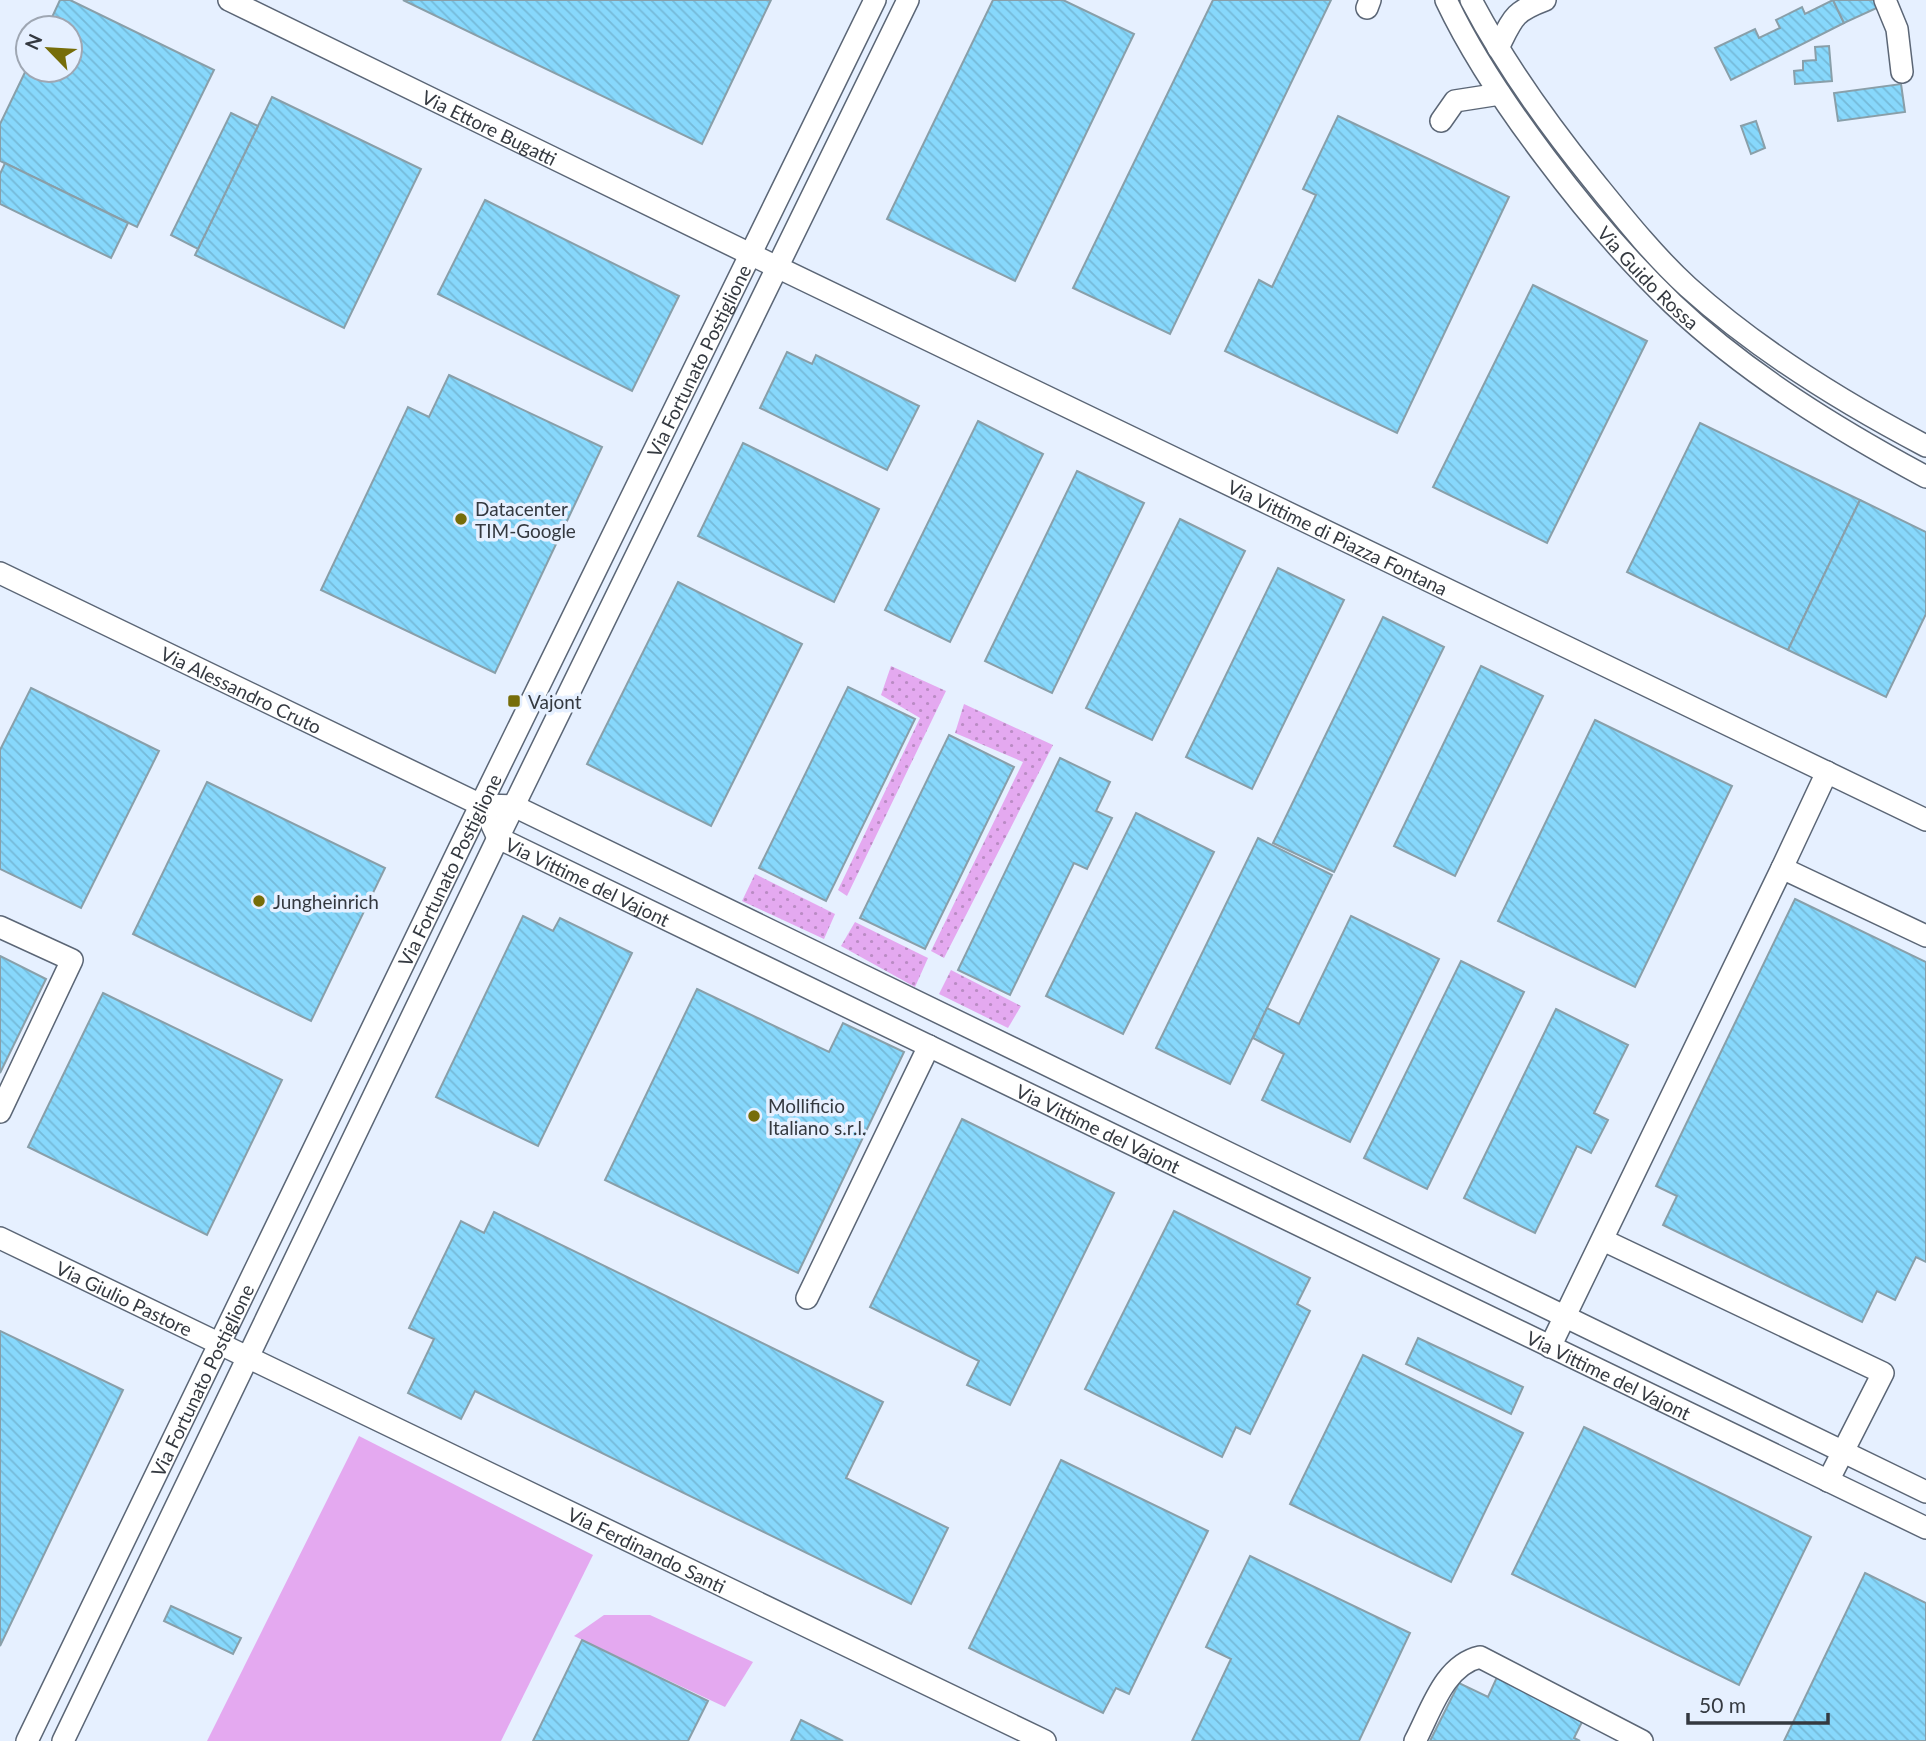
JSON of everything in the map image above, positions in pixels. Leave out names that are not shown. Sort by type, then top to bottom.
[{"type":"street","name":"Via Ettore Bugatti","points":[[229,0],[750,254]]},
{"type":"street","name":"Via Fortunato Postiglione","points":[[27,1741],[875,0]]},
{"type":"street","name":"Via Fortunato Postiglione","points":[[62,1741],[498,838],[908,0]]},
{"type":"street","name":"Via Guido Rossa","points":[[1446,0],[1517,120],[1609,239],[1674,305],[1790,397],[1872,448],[1926,477]]},
{"type":"street","name":"Via Guido Rossa","points":[[1471,0],[1497,48],[1536,108],[1628,224],[1688,286],[1743,332],[1803,374],[1926,446]]},
{"type":"street","points":[[1497,48],[1522,8],[1545,0]]},
{"type":"street","points":[[1885,0],[1897,29],[1902,72]]},
{"type":"street","points":[[1441,121],[1455,101],[1500,94]]},
{"type":"street","name":"Via Vittime di Piazza Fontana","points":[[750,254],[1926,820]]},
{"type":"street","points":[[606,549],[634,561]]},
{"type":"street","name":"Via Alessandro Cruto","points":[[0,573],[481,805]]},
{"type":"street","points":[[1550,1348],[1827,772]]},
{"type":"street","name":"Via Vittime del Vajont","points":[[1926,1492],[514,806],[481,805],[498,838],[1926,1528]]},
{"type":"street","points":[[1782,868],[1926,936]]},
{"type":"street","points":[[0,927],[72,960],[0,1112]]},
{"type":"street","points":[[760,965],[775,933]]},
{"type":"street","points":[[807,1298],[929,1046]]},
{"type":"street","points":[[328,1120],[356,1133]]},
{"type":"street","points":[[1375,1262],[1390,1231]]},
{"type":"street","name":"Via Giulio Pastore","points":[[0,1238],[248,1356]]},
{"type":"street","points":[[1603,1240],[1883,1373],[1828,1481]]},
{"type":"street","name":"Via Ferdinando Santi","points":[[248,1356],[1045,1741]]},
{"type":"street","points":[[1886,1509],[1900,1479]]},
{"type":"street","points":[[1415,1741],[1451,1673],[1467,1660],[1480,1657],[1642,1741]]},
{"type":"shaded area","points":[[891,666],[946,691],[847,896],[838,890],[920,718],[881,695]]},
{"type":"shaded area","points":[[964,704],[1053,745],[944,958],[931,951],[1023,762],[955,733]]},
{"type":"shaded area","points":[[755,874],[835,914],[824,939],[742,901]]},
{"type":"shaded area","points":[[855,922],[928,958],[915,987],[841,946]]},
{"type":"shaded area","points":[[951,970],[1021,1006],[1008,1028],[939,994]]},
{"type":"shaded area","points":[[359,1436],[593,1555],[501,1741],[207,1741]]},
{"type":"shaded area","points":[[604,1615],[650,1615],[753,1662],[725,1707],[574,1636]]},
{"type":"building","points":[[60,0],[70,0],[214,70],[137,227],[0,161],[0,124],[19,84],[84,84],[84,14],[54,14]]},
{"type":"building","points":[[403,0],[771,0],[702,144]]},
{"type":"building","points":[[993,0],[1063,0],[1134,34],[1015,281],[887,219]]},
{"type":"building","points":[[1213,0],[1331,0],[1170,334],[1073,288]]},
{"type":"building","points":[[1833,0],[1844,23],[1731,80],[1715,48],[1755,29],[1759,38],[1780,28],[1776,20],[1802,7],[1805,14]]},
{"type":"building","points":[[1833,0],[1878,0],[1881,6],[1844,23]]},
{"type":"building","points":[[1829,46],[1832,81],[1795,84],[1794,71],[1803,70],[1803,61],[1816,60],[1815,47]]},
{"type":"building","points":[[1901,84],[1905,112],[1838,121],[1834,93]]},
{"type":"building","points":[[272,97],[421,169],[344,328],[195,255]]},
{"type":"building","points":[[231,113],[258,126],[198,249],[171,235]]},
{"type":"building","points":[[1338,116],[1509,197],[1397,433],[1225,351],[1259,280],[1272,287],[1316,195],[1303,189]]},
{"type":"building","points":[[1756,121],[1765,148],[1751,154],[1741,126]]},
{"type":"building","points":[[5,163],[128,223],[111,258],[0,204],[0,174]]},
{"type":"building","points":[[485,200],[679,296],[632,391],[438,294]]},
{"type":"building","points":[[1533,285],[1647,341],[1547,543],[1433,487]]},
{"type":"building","points":[[787,352],[812,364],[816,355],[919,406],[887,470],[760,408]]},
{"type":"building","name":"Datacenter TIM-Google","points":[[449,375],[602,447],[495,673],[321,590],[408,407],[429,417]]},
{"type":"building","points":[[978,421],[1043,454],[950,642],[885,610]]},
{"type":"building","points":[[1700,423],[1860,500],[1788,650],[1627,572]]},
{"type":"building","points":[[743,443],[879,509],[834,602],[698,536]]},
{"type":"building","points":[[1077,471],[1144,503],[1052,693],[985,661]]},
{"type":"building","points":[[1860,500],[1926,532],[1926,614],[1886,697],[1788,650]]},
{"type":"building","points":[[1180,519],[1245,551],[1152,740],[1086,708]]},
{"type":"building","points":[[1278,568],[1344,600],[1252,789],[1186,757]]},
{"type":"building","points":[[678,582],[802,644],[711,826],[587,764]]},
{"type":"building","points":[[1383,617],[1444,647],[1334,872],[1273,843]]},
{"type":"building","points":[[1481,666],[1543,696],[1455,876],[1394,846]]},
{"type":"building","points":[[848,687],[915,719],[826,901],[759,868]]},
{"type":"building","points":[[31,688],[159,751],[81,908],[0,869],[0,750]]},
{"type":"building","points":[[1595,720],[1732,786],[1635,987],[1498,921]]},
{"type":"building","points":[[949,735],[1014,767],[925,949],[860,918]]},
{"type":"building","points":[[1060,758],[1110,782],[1096,811],[1112,818],[1087,869],[1074,863],[1010,995],[958,970]]},
{"type":"building","name":"Jungheinrich","points":[[207,782],[385,868],[311,1021],[133,934]]},
{"type":"building","points":[[1136,813],[1214,852],[1123,1034],[1046,996]]},
{"type":"building","points":[[1258,838],[1332,875],[1230,1084],[1156,1048]]},
{"type":"building","points":[[1795,899],[1926,962],[1926,1262],[1916,1257],[1895,1300],[1877,1291],[1862,1322],[1663,1225],[1677,1196],[1656,1186]]},
{"type":"building","points":[[523,916],[553,931],[560,918],[632,953],[538,1146],[436,1097]]},
{"type":"building","points":[[1351,916],[1439,959],[1350,1142],[1262,1100],[1284,1054],[1253,1038],[1267,1008],[1299,1024]]},
{"type":"building","points":[[0,956],[46,979],[0,1073]]},
{"type":"building","points":[[1461,961],[1524,992],[1427,1189],[1364,1158]]},
{"type":"building","name":"Mollificio Italiano s.r.l.","points":[[697,989],[829,1052],[843,1023],[904,1052],[798,1273],[605,1180]]},
{"type":"building","points":[[103,993],[282,1080],[207,1235],[28,1147]]},
{"type":"building","points":[[1556,1009],[1628,1045],[1594,1113],[1608,1120],[1591,1153],[1577,1146],[1535,1233],[1464,1198]]},
{"type":"building","points":[[962,1119],[1114,1193],[1010,1405],[967,1385],[979,1361],[870,1307]]},
{"type":"building","points":[[1174,1211],[1310,1278],[1297,1304],[1310,1311],[1250,1434],[1236,1427],[1222,1457],[1085,1389]]},
{"type":"building","points":[[494,1212],[883,1402],[846,1478],[948,1528],[911,1604],[475,1391],[461,1419],[408,1393],[434,1339],[409,1328],[461,1221],[484,1233]]},
{"type":"building","points":[[0,1331],[123,1390],[0,1646]]},
{"type":"building","points":[[1418,1338],[1523,1387],[1511,1414],[1406,1364]]},
{"type":"building","points":[[1363,1355],[1523,1433],[1451,1582],[1290,1504]]},
{"type":"building","points":[[1584,1427],[1811,1537],[1739,1685],[1512,1574]]},
{"type":"building","points":[[1061,1460],[1208,1531],[1129,1694],[1116,1688],[1103,1713],[969,1648]]},
{"type":"building","points":[[1250,1556],[1410,1633],[1359,1741],[1192,1741],[1231,1659],[1206,1647]]},
{"type":"building","points":[[1865,1573],[1926,1603],[1926,1741],[1784,1741]]},
{"type":"building","points":[[171,1606],[241,1638],[233,1654],[164,1621]]},
{"type":"building","points":[[582,1640],[708,1701],[688,1741],[533,1741]]},
{"type":"building","points":[[1497,1677],[1583,1720],[1574,1738],[1580,1741],[1430,1741],[1459,1683],[1488,1697]]},
{"type":"building","points":[[801,1720],[843,1741],[791,1741]]},
{"type":"place","name":"Datacenter TIM-Google","points":[[461,519]]},
{"type":"place","name":"Vajont","points":[[514,701]]},
{"type":"place","name":"Jungheinrich","points":[[259,901]]},
{"type":"place","name":"Mollificio Italiano s.r.l.","points":[[754,1116]]}]
